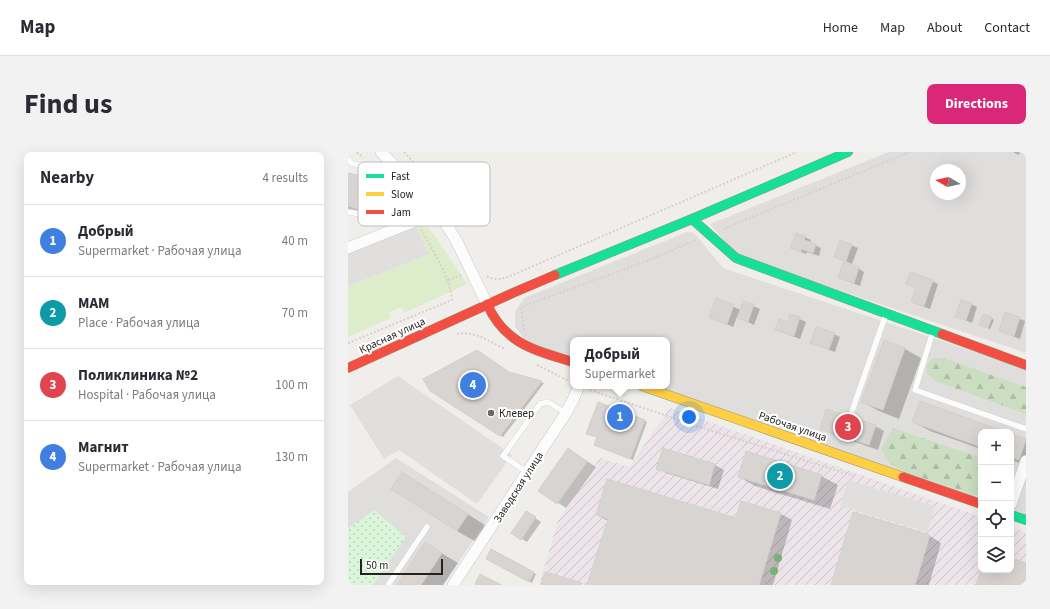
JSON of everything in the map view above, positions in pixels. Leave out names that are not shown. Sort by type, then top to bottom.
[{"type":"street","points":[[381,152],[390,162]]},
{"type":"street","name":"Красная улица","points":[[348,368],[487,304],[692,219],[848,152]]},
{"type":"street","points":[[692,219],[736,258],[1026,365]]},
{"type":"street","points":[[348,248],[403,226]]},
{"type":"street","points":[[447,226],[456,240],[494,319],[506,333],[534,349],[570,361]]},
{"type":"street","name":"Заводская улица","points":[[453,585],[566,414],[578,389]]},
{"type":"street","name":"Рабочая улица","points":[[651,389],[978,503]]},
{"type":"street","points":[[1012,501],[1026,462]]},
{"type":"street","points":[[1014,516],[1026,520]]},
{"type":"lane","points":[[348,159],[358,165]]},
{"type":"lane","points":[[348,212],[358,214]]},
{"type":"lane","points":[[851,414],[886,313]]},
{"type":"lane","points":[[934,331],[915,390],[1026,429]]},
{"type":"lane","points":[[528,472],[503,456],[540,404],[548,402],[566,414]]},
{"type":"lane","points":[[388,585],[427,527]]},
{"type":"path","points":[[485,276],[490,279],[498,280],[508,277],[797,152]]},
{"type":"path","points":[[518,341],[524,329],[521,306],[647,261],[709,234],[910,152]]},
{"type":"path","points":[[348,343],[452,300],[448,280],[470,271]]},
{"type":"path","points":[[456,334],[468,332],[506,349]]},
{"type":"path","points":[[532,363],[570,382]]},
{"type":"path","points":[[588,389],[706,429],[854,476]]},
{"type":"shaded area","points":[[889,152],[1026,152],[1026,353],[737,256],[710,224]]},
{"type":"shaded area","points":[[416,227],[429,254],[348,286],[348,254]]},
{"type":"shaded area","points":[[687,232],[694,233],[723,268],[1026,369],[1026,516],[1014,512],[1014,429],[978,429],[978,500],[657,389],[670,389],[670,337],[570,337],[570,359],[527,344],[515,326],[515,312],[524,298]]},
{"type":"shaded area","points":[[398,376],[512,455],[477,504],[399,450],[384,459],[350,405]]},
{"type":"shaded area","points":[[670,408],[978,516],[978,573],[1014,573],[1014,528],[1026,532],[1026,585],[539,585],[558,520],[600,458],[629,467]]},
{"type":"shaded area","points":[[396,458],[489,517],[443,585],[348,585],[348,492]]},
{"type":"shaded area","points":[[848,480],[935,506],[927,532],[840,506]]},
{"type":"green space","points":[[422,226],[428,228],[433,233],[467,284],[404,313],[401,307],[389,312],[391,318],[348,337],[348,286],[429,254],[416,227]]},
{"type":"green space","points":[[933,358],[943,358],[1026,387],[1026,414],[935,381],[927,374],[927,364]]},
{"type":"green space","points":[[893,428],[978,457],[978,496],[905,472],[889,463],[881,449]]},
{"type":"green space","points":[[374,510],[406,537],[373,585],[348,585],[348,528]]},
{"type":"building","points":[[348,173],[358,175],[358,209],[348,206]]},
{"type":"building","points":[[796,233],[806,236],[804,240],[816,244],[813,253],[801,249],[801,252],[790,248]]},
{"type":"building","points":[[840,240],[852,244],[846,261],[834,257]]},
{"type":"building","points":[[843,262],[859,267],[854,283],[838,278]]},
{"type":"building","points":[[910,272],[933,280],[924,306],[911,302],[916,287],[906,284]]},
{"type":"building","points":[[716,298],[734,305],[727,324],[709,318]]},
{"type":"building","points":[[961,300],[972,303],[966,320],[955,317]]},
{"type":"building","points":[[743,301],[754,304],[748,322],[737,318]]},
{"type":"building","points":[[1005,312],[1020,317],[1014,336],[999,331]]},
{"type":"building","points":[[790,314],[800,317],[794,336],[775,330],[779,319],[788,322]]},
{"type":"building","points":[[983,314],[992,317],[988,328],[979,325]]},
{"type":"building","points":[[816,327],[835,333],[829,349],[810,343]]},
{"type":"building","points":[[884,340],[905,348],[883,410],[861,402]]},
{"type":"building","name":"Клевер","points":[[477,350],[509,372],[542,381],[500,436],[430,391],[423,379]]},
{"type":"building","points":[[920,401],[997,429],[978,429],[978,446],[912,422]]},
{"type":"building","points":[[598,402],[645,420],[630,459],[594,445],[597,437],[586,434]]},
{"type":"building","points":[[826,409],[876,425],[869,445],[820,429]]},
{"type":"building","points":[[1014,435],[1026,439],[1019,460],[1014,458]]},
{"type":"building","points":[[568,448],[587,462],[557,504],[538,491]]},
{"type":"building","points":[[663,448],[715,464],[709,485],[656,469]]},
{"type":"building","points":[[746,451],[822,475],[814,500],[738,477]]},
{"type":"building","points":[[402,472],[468,514],[457,531],[391,489]]},
{"type":"building","points":[[607,479],[736,518],[741,501],[781,513],[759,585],[587,585],[608,519],[596,515]]},
{"type":"building","points":[[526,511],[536,517],[521,540],[511,533]]},
{"type":"building","points":[[853,512],[930,535],[915,585],[831,585]]},
{"type":"building","points":[[425,542],[442,553],[421,585],[397,585]]},
{"type":"building","points":[[491,549],[534,572],[529,582],[486,559]]},
{"type":"building","points":[[1015,559],[1026,563],[1026,585],[976,585],[980,573],[1014,573]]},
{"type":"building","points":[[545,572],[582,583],[581,585],[541,585]]},
{"type":"building","points":[[480,574],[502,585],[475,584]]},
{"type":"traffic: fast","points":[[555,275],[692,219],[848,152]]},
{"type":"traffic: fast","points":[[692,219],[736,258],[942,334]]},
{"type":"traffic: fast","points":[[1014,516],[1026,520]]},
{"type":"traffic: slow","points":[[651,389],[903,477]]},
{"type":"traffic: jam","points":[[348,368],[555,275]]},
{"type":"traffic: jam","points":[[487,304],[494,317],[503,328],[522,344],[546,354],[570,361]]},
{"type":"traffic: jam","points":[[942,334],[1026,365]]},
{"type":"traffic: jam","points":[[903,477],[978,503]]},
{"type":"place","name":"Магнит","points":[[473,385]]},
{"type":"place","name":"Клевер","points":[[491,413]]},
{"type":"place","name":"Добрый","points":[[620,417]]},
{"type":"place","name":"Поликлиника №2","points":[[848,427]]},
{"type":"place","name":"МАМ","points":[[780,476]]}]
